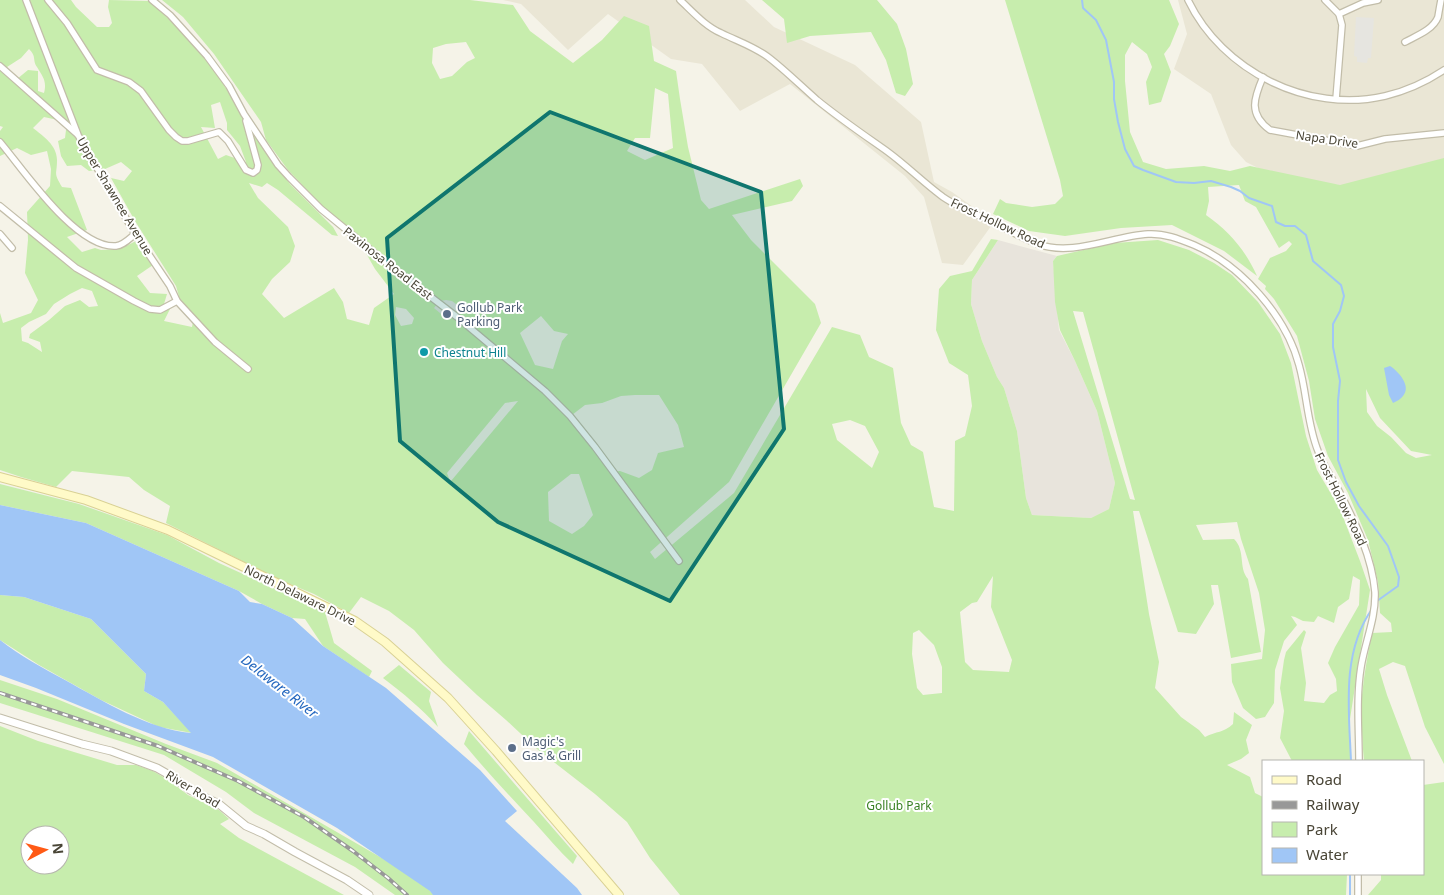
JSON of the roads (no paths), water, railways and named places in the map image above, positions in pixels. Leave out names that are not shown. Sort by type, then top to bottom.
[{"type":"main road","name":"North Delaware Drive","points":[[0,477],[86,500],[168,530],[355,621],[385,642],[448,698],[496,751],[619,895]]},
{"type":"street","name":"Upper Shawnee Avenue","points":[[26,0],[78,134],[135,234],[170,286],[177,301],[215,342],[248,369]]},
{"type":"street","name":"Paxinosa Road East","points":[[48,0],[67,23],[96,70],[129,82],[141,91],[169,130],[182,141],[203,138],[219,132],[228,141],[246,170],[253,173],[257,170],[258,165],[244,114]]},
{"type":"street","name":"Paxinosa Road East","points":[[152,0],[180,26],[207,56],[229,86],[244,114],[278,165],[321,210],[498,350],[545,391],[570,416],[595,447],[679,561]]},
{"type":"street","name":"Frost Hollow Road","points":[[680,0],[710,27],[770,58],[819,101],[946,198],[1034,243],[1046,247],[1073,247],[1146,234],[1167,236],[1205,250],[1220,258],[1256,290],[1272,310],[1295,351],[1312,434],[1324,465],[1340,492],[1368,556],[1373,578],[1374,614],[1364,650],[1359,686],[1359,760]]},
{"type":"street","points":[[1188,0],[1202,25],[1219,45],[1248,69],[1291,90],[1336,99],[1358,100],[1385,96],[1417,85],[1444,70]]},
{"type":"street","points":[[1325,0],[1339,14],[1342,25],[1336,99]]},
{"type":"street","points":[[1339,14],[1363,3],[1378,0]]},
{"type":"street","points":[[1405,42],[1434,24],[1441,0]]},
{"type":"street","points":[[0,66],[78,134]]},
{"type":"street","name":"Napa Drive","points":[[1263,77],[1256,94],[1255,110],[1260,121],[1270,130],[1357,146],[1385,139],[1444,133]]},
{"type":"street","points":[[0,142],[27,178],[64,218],[80,231],[94,240],[115,246],[124,244],[135,234]]},
{"type":"street","points":[[0,206],[76,268],[134,301],[150,309],[160,310],[177,301]]},
{"type":"street","points":[[0,234],[12,248]]},
{"type":"street","name":"River Road","points":[[0,718],[82,744],[111,751],[157,768],[190,790],[219,804],[246,826],[348,880],[369,895]]},
{"type":"street","points":[[1358,875],[1358,895]]},
{"type":"water","points":[[1390,366],[1403,379],[1406,388],[1402,397],[1393,403],[1389,395],[1384,368]]},
{"type":"water","name":"Delaware River","points":[[0,505],[86,523],[239,591],[250,602],[262,604],[292,618],[323,646],[386,688],[480,770],[517,811],[505,821],[577,888],[582,895],[433,895],[430,891],[337,828],[213,757],[0,675],[0,640],[32,661],[126,713],[159,726],[191,733],[163,702],[144,691],[146,674],[91,619],[24,597],[0,595]]},
{"type":"waterway","points":[[1082,0],[1083,8],[1096,20],[1106,40],[1114,82],[1114,99],[1118,122],[1125,149],[1134,166],[1176,182],[1194,183],[1211,181],[1231,187],[1249,198],[1272,206],[1276,222],[1285,226],[1295,226],[1306,235],[1313,261],[1341,285],[1344,296],[1340,311],[1333,324],[1333,347],[1340,381],[1338,460],[1346,482],[1359,506],[1388,546],[1399,577],[1398,586],[1377,601]]},
{"type":"waterway","points":[[1351,760],[1349,683],[1351,663],[1355,644],[1362,626],[1372,609]]},
{"type":"waterway","points":[[1350,875],[1350,895]]},
{"type":"railway","points":[[0,693],[158,746],[238,781],[304,817],[353,851],[407,895]]},
{"type":"place","name":"Gollub Park Parking","points":[[447,314]]},
{"type":"place","name":"Chestnut Hill","points":[[424,352]]},
{"type":"place","name":"Magic's Gas & Grill","points":[[512,748]]},
{"type":"park label","name":"Gollub Park","points":[[899,805]]}]
